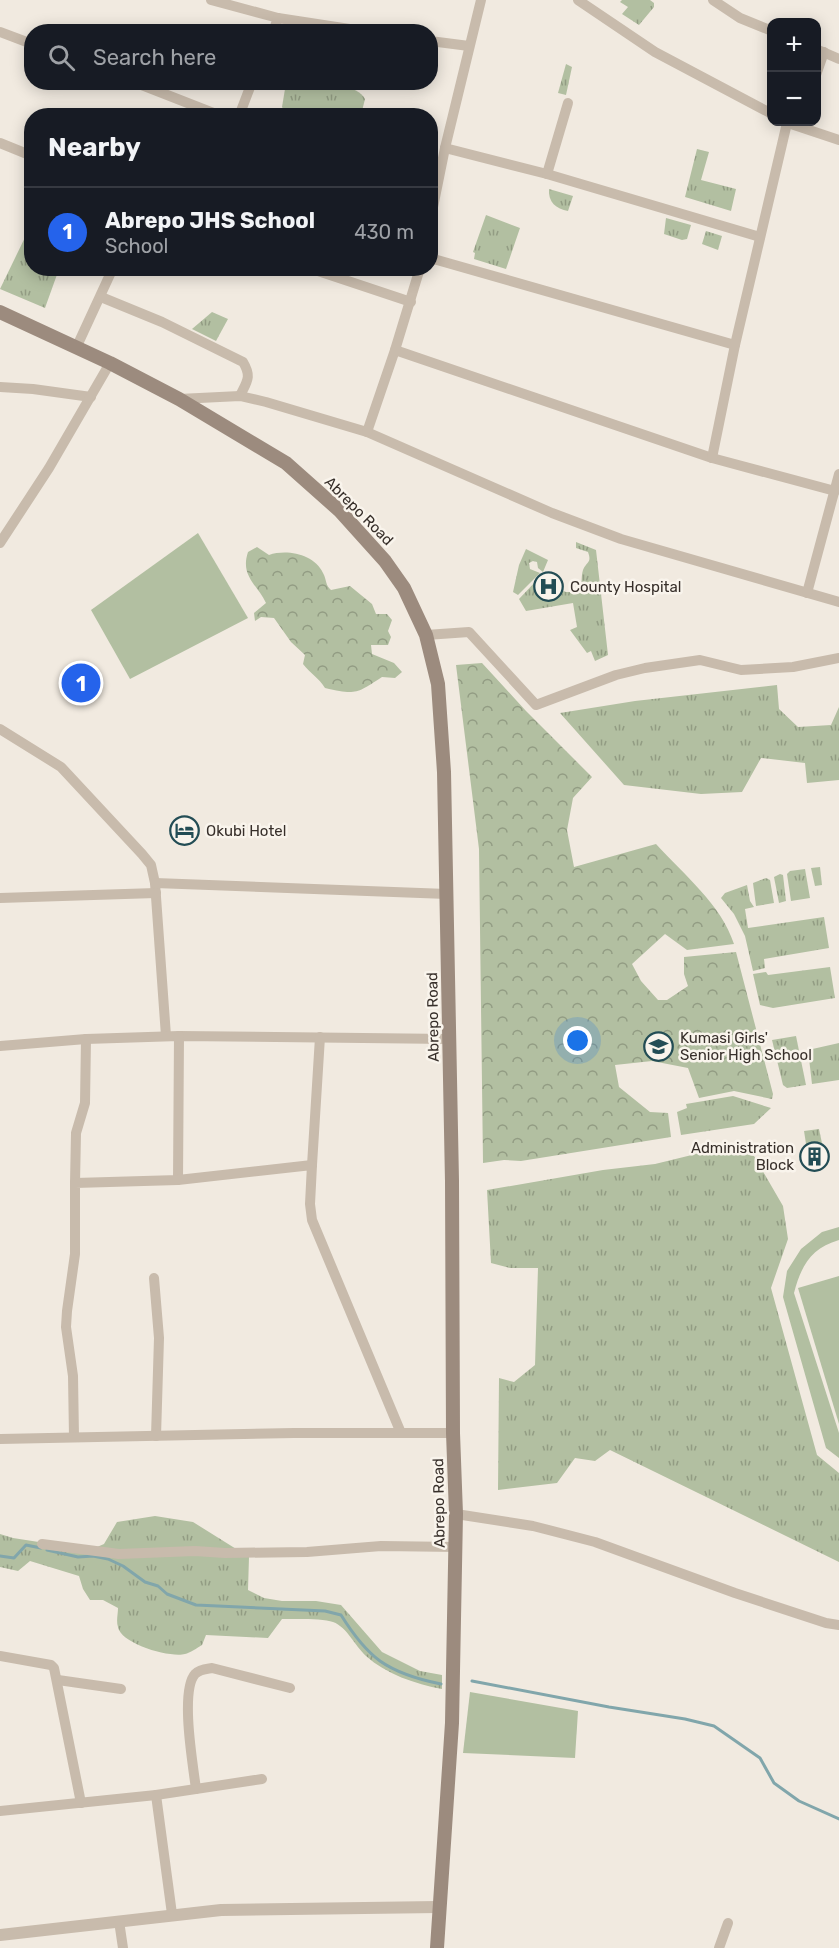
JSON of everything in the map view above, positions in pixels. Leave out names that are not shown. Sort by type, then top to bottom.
[{"type":"main road","name":"Abrepo Road","points":[[0,312],[77,346],[179,399],[286,463],[340,511],[364,536],[391,570],[413,605],[426,635],[438,684],[444,772],[450,1039],[453,1433],[457,1548],[452,1723],[437,1948]]},
{"type":"street","points":[[212,0],[278,18],[317,24]]},
{"type":"street","points":[[438,183],[481,0]]},
{"type":"street","points":[[578,0],[655,52],[767,112]]},
{"type":"street","points":[[713,0],[740,18],[767,29]]},
{"type":"street","points":[[276,24],[278,18]]},
{"type":"street","points":[[0,32],[24,41]]},
{"type":"street","points":[[438,41],[469,46]]},
{"type":"street","points":[[821,51],[839,58]]},
{"type":"street","points":[[154,90],[201,108]]},
{"type":"street","points":[[242,108],[249,90]]},
{"type":"street","points":[[547,174],[568,104]]},
{"type":"street","points":[[712,458],[735,345],[785,126]]},
{"type":"street","points":[[805,126],[839,140]]},
{"type":"street","points":[[0,143],[24,153]]},
{"type":"street","points":[[445,148],[547,174],[760,237]]},
{"type":"street","points":[[438,260],[735,345]]},
{"type":"street","points":[[77,346],[109,276]]},
{"type":"street","points":[[333,276],[411,302]]},
{"type":"street","points":[[367,432],[396,350],[418,276]]},
{"type":"street","points":[[100,297],[162,322],[243,362],[249,377],[240,396]]},
{"type":"street","points":[[396,350],[712,458],[835,491]]},
{"type":"street","points":[[0,543],[49,468],[110,363]]},
{"type":"street","points":[[0,387],[91,397]]},
{"type":"street","points":[[179,399],[240,396],[367,432],[552,513],[621,539],[839,602]]},
{"type":"street","points":[[807,593],[839,474]]},
{"type":"street","points":[[426,635],[469,633],[536,705],[616,675],[645,668],[700,660],[741,670],[793,667],[839,658]]},
{"type":"street","points":[[0,729],[61,767],[150,865],[156,888],[166,1036]]},
{"type":"street","points":[[0,897],[156,888],[447,894]]},
{"type":"street","points":[[0,1046],[86,1039],[166,1036],[450,1039]]},
{"type":"street","points":[[178,1180],[179,1036]]},
{"type":"street","points":[[320,1037],[310,1204],[312,1220],[401,1433]]},
{"type":"street","points":[[74,1437],[73,1376],[66,1327],[75,1254],[76,1133],[85,1103],[86,1039]]},
{"type":"street","points":[[75,1183],[178,1180],[312,1165]]},
{"type":"street","points":[[154,1278],[159,1338],[156,1436]]},
{"type":"street","points":[[0,1439],[453,1433]]},
{"type":"street","points":[[456,1515],[533,1526],[595,1542],[735,1593],[826,1623],[839,1625]]},
{"type":"street","points":[[42,1545],[120,1554],[195,1551],[307,1552],[381,1546],[457,1548]]},
{"type":"street","points":[[0,1656],[51,1665],[56,1672],[81,1803]]},
{"type":"street","points":[[196,1789],[187,1709],[194,1675],[201,1670],[212,1668],[290,1688]]},
{"type":"street","points":[[58,1680],[121,1689]]},
{"type":"street","points":[[0,1811],[156,1795],[262,1779]]},
{"type":"street","points":[[156,1795],[172,1914]]},
{"type":"street","points":[[0,1935],[172,1914],[262,1909],[438,1907]]},
{"type":"street","points":[[119,1921],[123,1948]]},
{"type":"street","points":[[719,1948],[728,1923]]},
{"type":"green space","points":[[622,0],[650,0],[654,3],[654,7],[639,25],[622,14],[628,7],[620,2]]},
{"type":"green space","points":[[566,64],[572,67],[566,95],[558,93]]},
{"type":"green space","points":[[285,90],[355,90],[365,99],[363,108],[282,107]]},
{"type":"green space","points":[[697,149],[709,152],[701,180],[736,189],[731,211],[685,197]]},
{"type":"green space","points":[[549,189],[573,196],[568,211],[554,204],[550,198]]},
{"type":"green space","points":[[486,215],[520,228],[506,269],[474,259],[475,253],[473,252]]},
{"type":"green space","points":[[666,218],[691,225],[687,239],[682,240],[664,234]]},
{"type":"green space","points":[[706,231],[722,236],[718,250],[702,244]]},
{"type":"green space","points":[[24,239],[24,276],[56,276],[45,308],[0,289]]},
{"type":"green space","points":[[212,312],[228,319],[216,341],[192,329]]},
{"type":"green space","points":[[198,533],[248,618],[130,679],[91,610]]},
{"type":"green space","points":[[576,542],[596,550],[608,655],[595,661],[591,651],[587,653],[570,630],[577,627],[573,603],[526,611],[519,599],[536,581],[566,592],[581,592],[582,572],[589,558],[588,552],[576,548]]},
{"type":"green space","points":[[257,547],[269,555],[292,553],[307,557],[319,567],[331,590],[350,586],[372,604],[376,614],[387,614],[392,620],[388,631],[391,637],[388,645],[371,645],[372,654],[394,663],[402,672],[395,678],[382,677],[361,690],[343,692],[325,688],[303,664],[305,655],[291,642],[274,618],[261,617],[255,621],[254,613],[266,603],[248,574],[246,560],[248,552]]},
{"type":"green space","points":[[526,549],[548,560],[543,572],[538,568],[537,562],[529,563],[530,569],[540,573],[518,595],[513,592],[519,565]]},
{"type":"green space","points":[[482,663],[592,777],[573,798],[567,830],[574,867],[656,844],[701,891],[720,916],[734,944],[687,950],[665,934],[632,964],[641,981],[658,1000],[667,1000],[688,986],[684,974],[684,957],[736,952],[773,1094],[772,1099],[734,1091],[699,1098],[688,1068],[652,1061],[615,1065],[619,1087],[650,1112],[668,1113],[671,1137],[521,1161],[504,1160],[483,1163],[479,849],[456,665]]},
{"type":"green space","points":[[777,685],[779,709],[798,727],[831,725],[839,707],[839,780],[807,783],[805,763],[761,758],[742,792],[701,794],[624,785],[560,713],[635,701]]},
{"type":"green space","points":[[820,867],[822,885],[815,886],[811,868]]},
{"type":"green space","points":[[805,869],[810,898],[791,901],[787,874],[790,871]]},
{"type":"green space","points":[[783,875],[786,901],[779,903],[774,877]]},
{"type":"green space","points":[[766,878],[770,880],[774,903],[756,906],[753,883]]},
{"type":"green space","points":[[747,885],[750,901],[754,907],[745,909],[748,928],[824,917],[829,948],[764,959],[765,968],[753,971],[745,936],[734,914],[721,898],[725,893]]},
{"type":"green space","points":[[830,967],[835,998],[773,1008],[760,1005],[753,974],[766,972],[768,975]]},
{"type":"green space","points":[[796,1036],[806,1085],[787,1088],[783,1085],[772,1040]]},
{"type":"green space","points":[[839,1043],[839,1080],[812,1084],[808,1050]]},
{"type":"green space","points":[[733,1096],[771,1108],[754,1124],[681,1135],[677,1112],[687,1108],[686,1104]]},
{"type":"green space","points":[[819,1129],[823,1148],[807,1150],[804,1131]]},
{"type":"green space","points":[[726,1149],[754,1156],[783,1206],[788,1239],[771,1288],[817,1455],[839,1473],[839,1562],[610,1450],[595,1461],[575,1458],[557,1483],[498,1490],[499,1378],[514,1382],[535,1365],[538,1268],[510,1268],[491,1263],[487,1190],[603,1170],[655,1164]]},
{"type":"green space","points":[[839,1227],[839,1240],[829,1243],[814,1253],[800,1274],[794,1293],[839,1433],[839,1458],[826,1448],[783,1297],[787,1271],[801,1249],[822,1232]]},
{"type":"green space","points":[[839,1276],[839,1424],[798,1288]]},
{"type":"green space","points":[[155,1516],[193,1522],[249,1557],[248,1590],[264,1598],[341,1605],[382,1652],[420,1671],[442,1675],[442,1689],[411,1681],[383,1668],[366,1656],[338,1624],[323,1620],[282,1619],[268,1638],[206,1635],[202,1645],[187,1653],[178,1655],[158,1652],[137,1644],[121,1633],[117,1625],[118,1608],[103,1600],[90,1600],[79,1576],[30,1561],[18,1571],[0,1567],[0,1534],[90,1550],[104,1544],[117,1522]]},
{"type":"green space","points":[[470,1692],[578,1711],[575,1758],[463,1753]]},
{"type":"waterway","points":[[0,1556],[14,1558],[26,1545],[41,1548]]},
{"type":"waterway","points":[[47,1550],[78,1557],[93,1556],[108,1559],[123,1566],[145,1582],[158,1586],[167,1594],[196,1605],[325,1611],[341,1615],[359,1640],[380,1661],[409,1676],[441,1684]]},
{"type":"waterway","points":[[472,1681],[714,1726],[760,1758],[774,1783],[799,1801],[839,1819]]},
{"type":"place","name":"County Hospital","points":[[549,587]]},
{"type":"place","name":"Abrepo JHS School","points":[[81,683]]},
{"type":"place","name":"Okubi Hotel","points":[[185,831]]},
{"type":"place","name":"Kumasi Girls' Senior High School","points":[[659,1047]]},
{"type":"place","name":"Administration Block","points":[[815,1157]]}]
